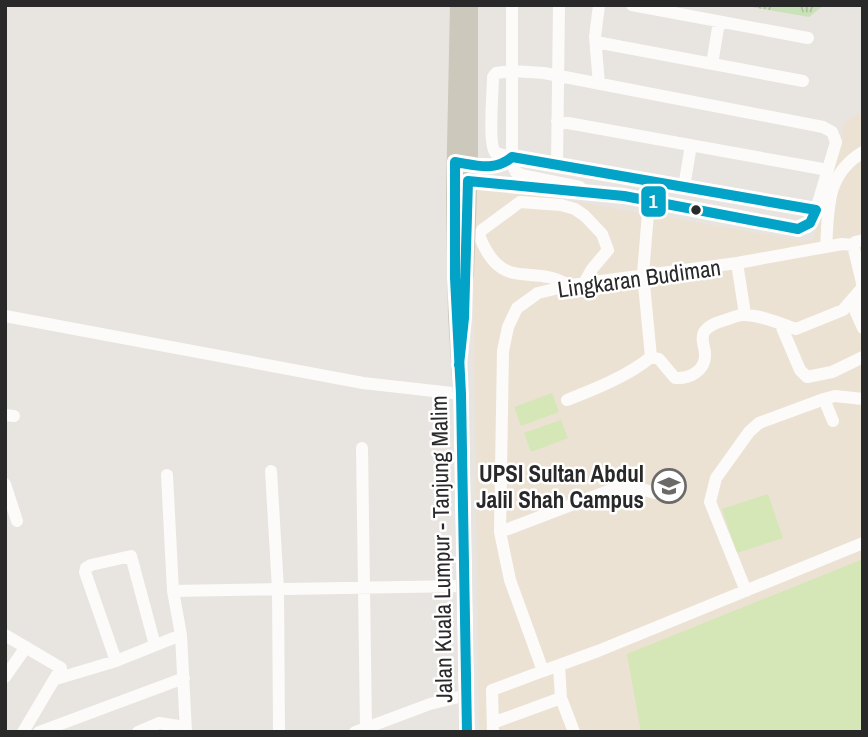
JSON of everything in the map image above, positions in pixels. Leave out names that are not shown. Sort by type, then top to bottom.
[{"type":"main road","name":"Jalan Kuala Lumpur - Tanjung Malim","points":[[458,5],[464,318],[458,365],[461,394],[467,732]]},
{"type":"main road","name":"Jalan Kuala Lumpur - Tanjung Malim","points":[[462,171],[470,5]]},
{"type":"street","points":[[512,5],[512,71],[512,157],[512,164],[516,172],[797,229],[808,227],[813,220],[816,211],[836,142],[832,132],[822,127],[557,76],[512,71],[496,73],[493,77],[492,148],[496,152],[512,157],[816,211]]},
{"type":"street","points":[[557,165],[559,5]]},
{"type":"street","points":[[599,5],[596,42],[599,84]]},
{"type":"street","points":[[632,5],[808,38]]},
{"type":"street","points":[[712,64],[719,22]]},
{"type":"street","points":[[596,42],[803,82]]},
{"type":"street","points":[[557,121],[828,170]]},
{"type":"street","points":[[684,187],[691,145]]},
{"type":"street","points":[[826,247],[831,191],[836,177],[863,152]]},
{"type":"street","points":[[462,171],[506,165],[512,157]]},
{"type":"street","points":[[462,171],[557,197],[585,216],[602,234],[608,250],[584,283]]},
{"type":"street","points":[[568,285],[556,278],[508,273],[482,244],[479,235],[491,221],[520,202],[557,197],[624,196]]},
{"type":"street","points":[[649,201],[643,274],[651,357]]},
{"type":"street","points":[[863,233],[859,242],[863,287]]},
{"type":"street","name":"Lingkaran Budiman","points":[[543,671],[510,580],[500,532],[503,351],[508,327],[517,308],[538,293],[568,285],[737,264],[859,242]]},
{"type":"street","points":[[737,264],[745,314]]},
{"type":"street","points":[[651,357],[659,359],[675,378],[685,379],[697,372],[703,364],[705,355],[702,343],[705,331],[713,324],[745,314],[796,329],[843,310],[863,287],[857,297],[855,310],[863,328]]},
{"type":"street","points":[[5,316],[363,383],[461,394]]},
{"type":"street","points":[[780,323],[800,370],[807,377],[832,372],[863,357]]},
{"type":"street","points":[[567,400],[600,387],[651,357]]},
{"type":"street","points":[[832,372],[830,397],[833,421]]},
{"type":"street","points":[[746,591],[710,502],[714,482],[749,432],[759,423],[830,397],[863,399]]},
{"type":"street","points":[[362,448],[361,729],[430,704],[467,695]]},
{"type":"street","points":[[271,471],[278,589],[279,732]]},
{"type":"street","points":[[138,732],[159,723],[185,729],[181,635],[173,591],[167,475]]},
{"type":"street","points":[[5,484],[17,521]]},
{"type":"street","points":[[500,532],[616,488],[635,487],[655,493]]},
{"type":"street","points":[[559,669],[863,543]]},
{"type":"street","points":[[561,698],[494,727],[492,690],[543,671],[559,669],[863,551]]},
{"type":"street","points":[[116,661],[85,572],[91,565],[131,555],[156,645]]},
{"type":"street","points":[[173,591],[464,586]]},
{"type":"street","points":[[5,635],[61,668],[24,731]]},
{"type":"street","points":[[56,679],[116,661],[181,635]]},
{"type":"street","points":[[5,677],[26,647]]},
{"type":"street","points":[[559,669],[561,698],[574,732]]},
{"type":"street","points":[[39,732],[184,678]]},
{"type":"shaded area","name":"UPSI Sultan Abdul Jalil Shah Campus","points":[[863,111],[863,732],[479,732],[473,257],[478,189],[556,198],[803,241],[813,239],[845,122]]},
{"type":"green space","points":[[740,5],[824,5],[809,17]]},
{"type":"green space","points":[[552,393],[559,412],[521,426],[514,407]]},
{"type":"green space","points":[[561,420],[568,438],[531,452],[524,433]]},
{"type":"green space","points":[[768,494],[783,538],[737,553],[722,509]]},
{"type":"green space","points":[[863,559],[863,732],[641,732],[627,654]]},
{"type":"transit line","name":"1","points":[[459,365],[464,318],[468,181],[624,196],[798,229],[810,223],[816,210],[512,157],[492,166],[455,162],[455,278],[461,394],[467,732]]},
{"type":"place","name":"UPSI Sultan Abdul Jalil Shah Campus","points":[[669,486]]}]
